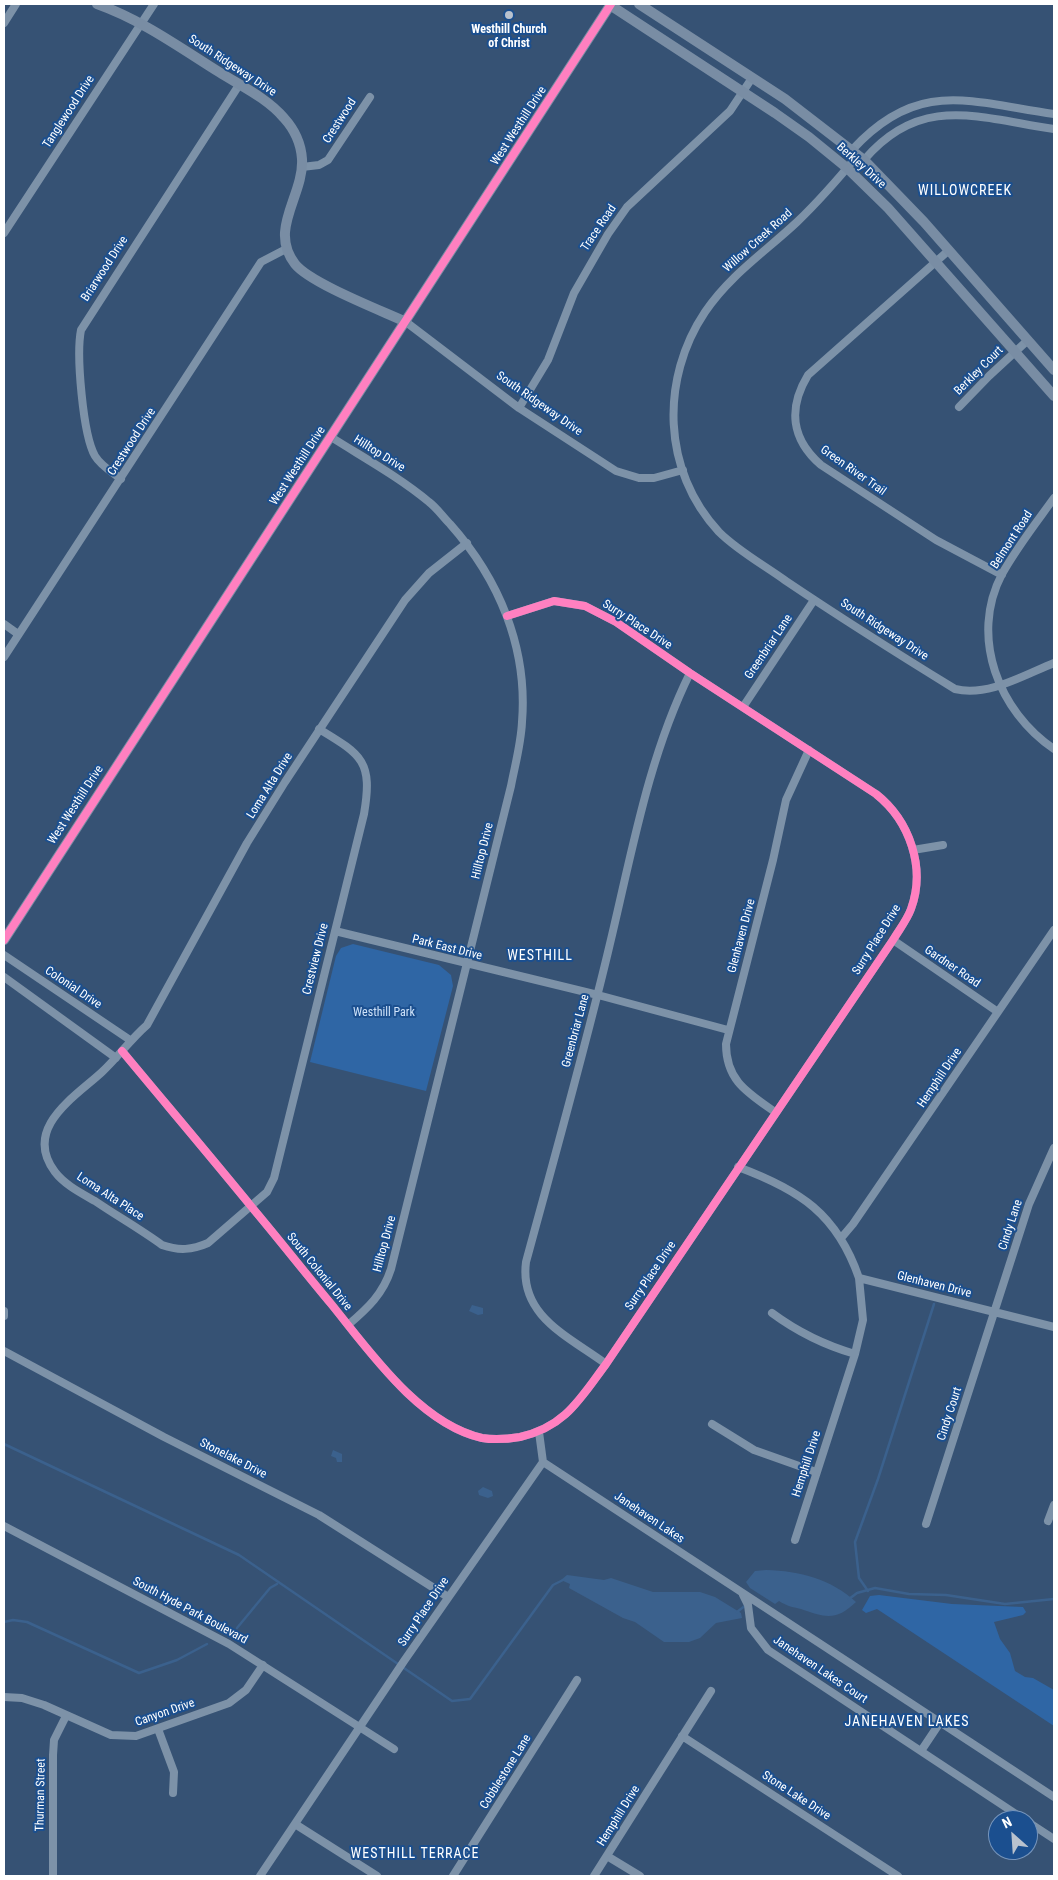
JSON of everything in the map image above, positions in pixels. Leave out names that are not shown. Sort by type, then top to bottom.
[{"type":"street","points":[[4,23],[16,4]]},
{"type":"street","name":"South Ridgeway Drive","points":[[97,4],[141,23],[239,84],[285,118],[299,145],[302,167],[285,225],[286,249],[295,264],[312,278],[406,322],[519,408],[626,476],[654,478],[683,470],[699,505],[720,532],[734,545],[814,600],[955,689],[965,692],[982,691],[1054,663]]},
{"type":"street","name":"Tanglewood Drive","points":[[4,233],[154,4]]},
{"type":"street","name":"Berkley Drive","points":[[610,4],[810,137],[847,168],[888,208],[1054,396]]},
{"type":"street","name":"West Westhill Drive","points":[[4,940],[88,807],[406,322],[610,4]]},
{"type":"street","name":"Berkley Drive","points":[[639,4],[785,99],[858,155],[924,222],[1054,370]]},
{"type":"street","name":"Trace Road","points":[[519,408],[548,360],[574,293],[608,234],[627,207],[714,129],[730,112],[752,78]]},
{"type":"street","name":"Briarwood Drive","points":[[121,479],[107,469],[95,455],[88,431],[78,358],[81,330],[239,84]]},
{"type":"street","name":"Crestwood","points":[[302,167],[319,165],[328,160],[370,97]]},
{"type":"street","name":"Willow Creek Road","points":[[683,470],[674,432],[674,388],[686,348],[696,327],[727,284],[744,266],[796,223],[847,168],[858,155],[872,129],[888,117],[924,102],[947,99],[1054,114]]},
{"type":"street","name":"Willow Creek Road","points":[[858,155],[909,123],[928,117],[958,115],[1054,129]]},
{"type":"street","name":"Crestwood Drive","points":[[4,657],[261,262],[286,249]]},
{"type":"street","name":"Green River Trail","points":[[948,251],[808,375],[796,399],[796,424],[805,448],[821,465],[936,540],[1002,575]]},
{"type":"street","name":"Berkley Court","points":[[959,407],[1028,340]]},
{"type":"street","name":"Hilltop Drive","points":[[331,437],[424,498],[467,543],[498,593],[507,616],[518,657],[522,689],[522,722],[511,786],[385,1287],[372,1304],[348,1325]]},
{"type":"street","name":"Belmont Road","points":[[1000,685],[992,663],[991,608],[1002,575],[1024,538],[1054,498]]},
{"type":"street","name":"Loma Alta Drive","points":[[116,1058],[130,1040],[147,1025],[160,1006],[247,843],[319,729],[417,585],[467,543]]},
{"type":"street","name":"Greenbriar Lane","points":[[743,707],[814,600]]},
{"type":"street","name":"Surry Place Drive","points":[[507,616],[554,601],[585,606],[616,622],[888,804],[906,831],[913,850],[916,867],[916,888],[910,910],[893,940],[738,1166],[606,1364],[574,1407],[558,1422],[539,1432]]},
{"type":"street","points":[[4,624],[18,634]]},
{"type":"street","name":"Greenbriar Lane","points":[[606,1364],[537,1311],[525,1288],[524,1275],[528,1252],[598,995],[652,773],[673,708],[690,673]]},
{"type":"street","points":[[1000,685],[1013,710],[1026,726],[1054,749]]},
{"type":"street","name":"Crestview Drive","points":[[251,1206],[267,1192],[274,1178],[368,790],[366,772],[360,758],[349,748],[319,729]]},
{"type":"street","name":"Glenhaven Drive","points":[[775,1112],[745,1091],[734,1078],[726,1059],[728,1030],[773,860],[786,800],[809,750]]},
{"type":"street","points":[[913,850],[943,845]]},
{"type":"street","name":"Hemphill Drive","points":[[842,1237],[853,1224],[1054,930]]},
{"type":"street","name":"Park East Drive","points":[[335,931],[598,995],[728,1030]]},
{"type":"street","name":"Gardner Road","points":[[893,940],[998,1012]]},
{"type":"street","name":"Colonial Drive","points":[[4,956],[130,1040]]},
{"type":"street","points":[[4,977],[116,1058]]},
{"type":"street","name":"South Colonial Drive","points":[[122,1051],[348,1325],[405,1390],[423,1406],[458,1430],[484,1438],[501,1438],[539,1432]]},
{"type":"street","name":"Loma Alta Place","points":[[116,1058],[51,1119],[45,1137],[47,1156],[55,1172],[69,1185],[162,1244],[173,1249],[191,1249],[208,1243],[251,1206]]},
{"type":"street","name":"Cindy Lane","points":[[995,1312],[1029,1204],[1054,1148]]},
{"type":"street","points":[[738,1166],[761,1175],[801,1197],[824,1216],[842,1237],[859,1278]]},
{"type":"street","name":"Glenhaven Drive","points":[[859,1278],[1054,1327]]},
{"type":"street","name":"Hemphill Drive","points":[[795,1540],[855,1354],[863,1320],[859,1278]]},
{"type":"street","points":[[4,1310],[4,1316]]},
{"type":"street","name":"Cindy Court","points":[[926,1524],[995,1312]]},
{"type":"street","points":[[772,1313],[796,1332],[825,1345],[855,1354]]},
{"type":"street","name":"Stonelake Drive","points":[[4,1351],[164,1437],[319,1515],[448,1597]]},
{"type":"street","points":[[712,1424],[754,1450],[816,1472]]},
{"type":"street","points":[[539,1432],[542,1462]]},
{"type":"street","name":"Surry Place Drive","points":[[260,1876],[404,1661],[542,1462]]},
{"type":"street","name":"Janehaven Lakes","points":[[542,1462],[746,1599],[757,1602]]},
{"type":"street","points":[[1048,1521],[1054,1504]]},
{"type":"street","name":"South Hyde Park Boulevard","points":[[4,1526],[56,1555],[189,1622],[263,1665],[394,1749]]},
{"type":"street","name":"Janehaven Lakes Court","points":[[746,1599],[751,1628],[768,1650],[1011,1810]]},
{"type":"street","name":"Janehaven Lakes Court","points":[[757,1602],[941,1721],[1054,1797]]},
{"type":"street","name":"Canyon Drive","points":[[4,1697],[34,1701],[111,1735],[136,1736],[229,1702],[246,1690],[263,1665]]},
{"type":"street","name":"Cobblestone Lane","points":[[453,1876],[577,1680]]},
{"type":"street","name":"Hemphill Drive","points":[[594,1876],[711,1691]]},
{"type":"street","name":"Thurman Street","points":[[54,1876],[54,1740],[66,1716]]},
{"type":"street","points":[[921,1750],[941,1721]]},
{"type":"street","points":[[158,1729],[174,1772],[173,1794]]},
{"type":"street","name":"Stone Lake Drive","points":[[682,1736],[896,1876]]},
{"type":"street","points":[[295,1824],[378,1876]]},
{"type":"street","name":"Janehaven Lakes Court","points":[[1038,1827],[1053,1835]]},
{"type":"street","points":[[607,1856],[640,1876]]},
{"type":"green space","name":"Westhill Park","points":[[353,944],[439,965],[451,975],[453,986],[426,1091],[310,1062],[336,956],[341,948]]},
{"type":"green space","points":[[879,1595],[952,1604],[1023,1607],[1026,1612],[1023,1615],[994,1622],[1000,1639],[1010,1653],[1015,1671],[1025,1677],[1033,1678],[1054,1690],[1054,1726],[877,1609],[866,1613],[862,1610],[870,1596]]},
{"type":"shaded area","points":[[472,1305],[483,1308],[483,1314],[478,1315],[469,1311]]},
{"type":"shaded area","points":[[333,1450],[342,1454],[342,1462],[337,1462],[336,1458],[331,1456]]},
{"type":"shaded area","points":[[483,1487],[492,1491],[493,1496],[488,1498],[479,1495],[478,1491]]},
{"type":"shaded area","points":[[766,1570],[803,1574],[826,1582],[856,1602],[842,1613],[830,1616],[823,1616],[792,1607],[779,1601],[775,1604],[750,1588],[746,1582],[755,1571]]},
{"type":"shaded area","points":[[567,1575],[604,1580],[611,1578],[653,1592],[700,1592],[715,1597],[741,1613],[742,1618],[716,1623],[700,1638],[689,1642],[664,1642],[635,1622],[623,1618],[569,1588],[570,1584],[561,1580]]},
{"type":"waterway","points":[[868,1591],[859,1578],[855,1542],[878,1479],[934,1304]]},
{"type":"waterway","points":[[4,1444],[239,1555],[452,1701],[470,1699],[553,1585],[563,1580]]},
{"type":"waterway","points":[[237,1628],[270,1588],[277,1584]]},
{"type":"waterway","points":[[849,1599],[857,1593],[875,1588],[909,1594],[946,1595],[1005,1604],[1054,1599]]},
{"type":"waterway","points":[[737,1612],[746,1605]]},
{"type":"waterway","points":[[4,1622],[13,1620],[27,1622],[139,1673],[177,1660],[207,1644]]},
{"type":"cycle path","points":[[4,940],[611,4]]},
{"type":"cycle path","points":[[122,1051],[380,1364],[417,1402],[438,1418],[459,1430],[482,1438],[496,1439],[520,1437],[549,1426],[560,1419],[579,1400],[606,1364],[903,925],[911,909],[917,878],[912,846],[906,831],[888,805],[876,794],[690,673],[616,622],[585,606],[554,601],[507,616]]},
{"type":"place","name":"Westhill Church of Christ","points":[[509,15]]},
{"type":"district","name":"WILLOWCREEK","points":[[965,191]]},
{"type":"district","name":"WESTHILL","points":[[540,956]]},
{"type":"district","name":"JANEHAVEN LAKES","points":[[907,1722]]},
{"type":"district","name":"WESTHILL TERRACE","points":[[415,1854]]}]
